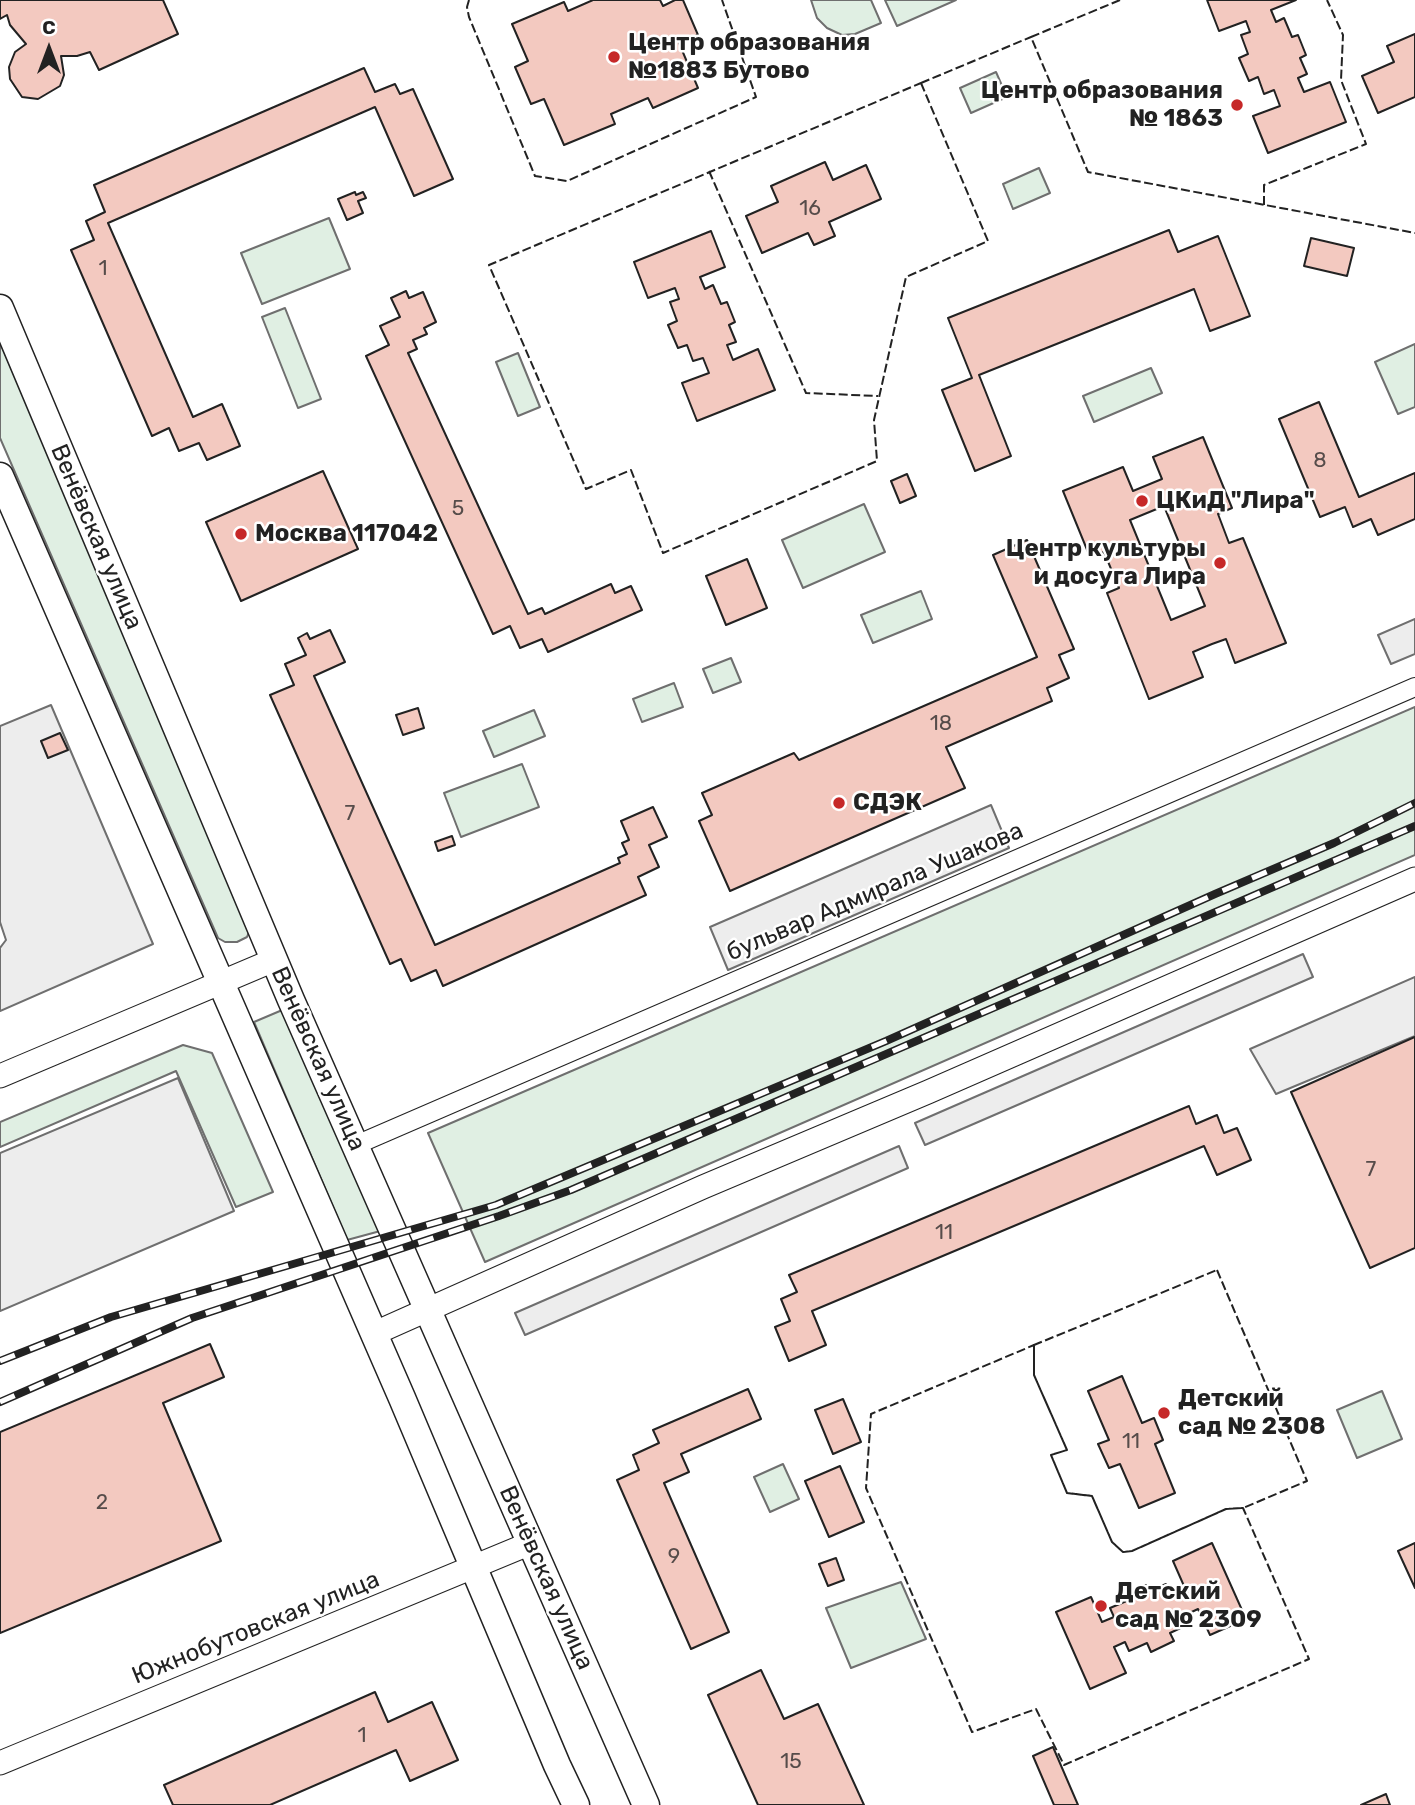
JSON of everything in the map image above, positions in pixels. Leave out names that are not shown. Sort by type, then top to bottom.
[{"type":"main road","name":"Венёвская улица","points":[[0,308],[274,960],[646,1805]]},
{"type":"main road","points":[[0,476],[576,1805]]},
{"type":"street","name":"бульвар Адмирала Ушакова","points":[[356,1145],[1415,687]]},
{"type":"street","points":[[373,1334],[703,1187],[919,1096],[1415,879]]},
{"type":"street","points":[[0,1076],[274,960]]},
{"type":"street","name":"Южнобутовская улица","points":[[0,1763],[531,1543]]},
{"type":"green space","points":[[811,0],[871,0],[881,23],[855,34],[842,35],[827,28],[817,18]]},
{"type":"green space","points":[[885,0],[956,0],[897,26]]},
{"type":"green space","points":[[996,72],[1007,97],[971,113],[960,88]]},
{"type":"green space","points":[[1039,168],[1050,193],[1013,209],[1003,184]]},
{"type":"green space","points":[[329,218],[350,269],[262,304],[241,253]]},
{"type":"green space","points":[[285,308],[321,399],[298,408],[262,317]]},
{"type":"green space","points":[[0,342],[251,926],[247,937],[237,942],[225,942],[218,938],[0,438]]},
{"type":"green space","points":[[1415,344],[1415,407],[1398,414],[1375,362]]},
{"type":"green space","points":[[518,353],[540,407],[518,416],[496,362]]},
{"type":"green space","points":[[1151,368],[1162,393],[1094,422],[1083,396]]},
{"type":"green space","points":[[864,504],[885,552],[803,588],[782,540]]},
{"type":"green space","points":[[921,591],[932,619],[873,643],[861,615]]},
{"type":"green space","points":[[731,658],[741,682],[713,693],[703,669]]},
{"type":"green space","points":[[674,683],[683,707],[642,722],[633,699]]},
{"type":"green space","points":[[1415,707],[1415,855],[485,1262],[428,1133]]},
{"type":"green space","points":[[534,710],[545,736],[494,757],[483,731]]},
{"type":"green space","points":[[522,764],[539,807],[461,837],[444,793]]},
{"type":"green space","points":[[287,1008],[384,1230],[347,1240],[254,1022]]},
{"type":"green space","points":[[183,1045],[212,1053],[273,1192],[236,1207],[176,1071],[0,1147],[0,1122]]},
{"type":"green space","points":[[1382,1391],[1402,1439],[1357,1458],[1337,1410]]},
{"type":"green space","points":[[783,1464],[799,1499],[770,1512],[754,1477]]},
{"type":"green space","points":[[901,1582],[926,1639],[851,1668],[826,1608]]},
{"type":"shaded area","points":[[1415,619],[1415,654],[1391,664],[1378,635]]},
{"type":"shaded area","points":[[51,705],[153,944],[0,1011],[0,948],[6,940],[0,922],[0,726]]},
{"type":"shaded area","points":[[991,805],[1009,848],[728,970],[710,927]]},
{"type":"shaded area","points":[[1303,954],[1313,977],[925,1145],[915,1123]]},
{"type":"shaded area","points":[[1415,977],[1415,1036],[1276,1094],[1250,1049]]},
{"type":"shaded area","points":[[178,1078],[234,1211],[0,1311],[0,1153]]},
{"type":"shaded area","points":[[899,1146],[908,1168],[525,1335],[515,1313]]},
{"type":"building","points":[[0,0],[163,0],[178,34],[99,70],[90,52],[77,56],[61,56],[64,75],[60,86],[38,99],[22,97],[10,79],[9,67],[15,52],[26,44],[10,25],[7,15],[0,19]]},
{"type":"building","points":[[593,0],[660,0],[663,6],[675,0],[683,0],[698,35],[679,43],[698,88],[653,108],[648,98],[611,114],[615,124],[564,145],[544,99],[531,104],[515,67],[528,61],[512,24],[564,2],[568,11]]},
{"type":"building","points":[[1207,0],[1296,0],[1271,10],[1276,22],[1284,18],[1292,37],[1298,35],[1306,55],[1300,58],[1307,74],[1298,78],[1304,92],[1330,82],[1346,122],[1268,153],[1253,116],[1280,106],[1274,90],[1264,94],[1258,77],[1249,81],[1239,58],[1248,54],[1241,35],[1250,32],[1246,21],[1219,31]]},
{"type":"building","points":[[1415,34],[1415,97],[1378,113],[1362,76],[1394,62],[1387,46]]},
{"type":"building","points":[[364,68],[375,92],[395,84],[400,94],[413,89],[453,179],[414,196],[375,107],[108,223],[193,417],[222,404],[240,446],[207,460],[199,443],[179,451],[169,428],[152,436],[71,250],[94,240],[86,221],[105,212],[94,185]]},
{"type":"building","points":[[825,162],[833,180],[866,165],[881,199],[829,222],[835,236],[814,245],[808,233],[762,253],[746,216],[778,202],[771,186]]},
{"type":"building","points":[[355,192],[356,195],[363,192],[366,198],[358,201],[363,213],[347,220],[338,199]]},
{"type":"building","points":[[1169,230],[1178,252],[1218,236],[1250,316],[1210,331],[1194,289],[979,375],[1011,456],[975,471],[942,390],[972,378],[948,318]]},
{"type":"building","points":[[711,231],[725,267],[700,277],[705,289],[713,285],[721,304],[727,302],[735,322],[729,325],[736,342],[727,345],[733,360],[758,349],[775,390],[697,421],[682,383],[709,373],[703,358],[693,361],[687,345],[678,348],[668,325],[677,321],[670,302],[679,299],[675,288],[648,298],[634,262]]},
{"type":"building","points":[[1311,238],[1354,248],[1347,276],[1304,266]]},
{"type":"building","points":[[406,291],[409,298],[423,292],[436,322],[424,328],[427,334],[413,340],[417,349],[408,353],[528,614],[542,608],[545,614],[611,584],[615,593],[631,586],[642,610],[548,652],[542,639],[520,648],[510,626],[493,634],[366,356],[389,345],[380,326],[400,317],[391,298]]},
{"type":"building","points":[[1319,402],[1359,497],[1415,473],[1415,519],[1378,535],[1371,519],[1353,527],[1345,507],[1320,517],[1279,419]]},
{"type":"building","name":"Центр культуры и досуга Лира","points":[[1203,437],[1232,508],[1218,514],[1229,543],[1243,538],[1286,643],[1235,663],[1226,639],[1212,644],[1193,652],[1203,677],[1149,699],[1107,593],[1119,588],[1104,552],[1090,557],[1063,491],[1123,467],[1133,491],[1162,479],[1153,457]],"holes":[[[1164,506],[1205,606],[1171,620],[1130,520]]]},
{"type":"building","points":[[323,471],[358,549],[241,601],[206,522]]},
{"type":"building","points":[[907,474],[916,496],[900,503],[891,481]]},
{"type":"building","points":[[1027,540],[1074,649],[1059,655],[1069,678],[1047,688],[1052,701],[946,747],[965,788],[730,891],[699,821],[712,815],[702,793],[794,753],[799,760],[1037,657],[993,555]]},
{"type":"building","points":[[747,559],[767,608],[726,625],[706,576]]},
{"type":"building","points":[[330,630],[345,662],[314,676],[435,945],[620,863],[618,858],[627,854],[622,843],[629,840],[621,821],[653,807],[667,837],[649,845],[659,867],[638,877],[646,895],[443,986],[436,970],[411,981],[401,959],[390,964],[270,695],[294,685],[285,664],[306,655],[298,638],[307,633],[310,639]]},
{"type":"building","points":[[418,708],[424,728],[403,735],[396,715]]},
{"type":"building","points":[[60,733],[68,750],[48,758],[41,741]]},
{"type":"building","points":[[452,836],[455,845],[438,851],[435,842]]},
{"type":"building","points":[[1415,1037],[1415,1248],[1370,1268],[1291,1092]]},
{"type":"building","points":[[1189,1106],[1196,1124],[1217,1115],[1224,1133],[1237,1128],[1251,1160],[1217,1175],[1204,1146],[812,1311],[826,1345],[789,1361],[775,1327],[790,1321],[781,1299],[797,1292],[789,1275]]},
{"type":"building","points":[[210,1344],[224,1377],[163,1403],[221,1541],[0,1633],[0,1432]]},
{"type":"building","points":[[1122,1376],[1142,1423],[1154,1418],[1163,1440],[1155,1444],[1175,1493],[1139,1508],[1120,1464],[1109,1468],[1098,1444],[1109,1440],[1088,1391]]},
{"type":"building","points":[[748,1389],[761,1419],[681,1454],[689,1472],[664,1483],[729,1632],[691,1649],[617,1480],[639,1470],[633,1455],[659,1443],[653,1430]]},
{"type":"building","points":[[843,1399],[861,1442],[833,1454],[815,1410]]},
{"type":"building","points":[[840,1466],[864,1522],[829,1537],[805,1481]]},
{"type":"building","points":[[1212,1543],[1246,1619],[1210,1635],[1198,1609],[1183,1616],[1187,1625],[1170,1633],[1174,1641],[1151,1652],[1147,1643],[1129,1651],[1125,1642],[1114,1647],[1126,1673],[1090,1689],[1056,1612],[1091,1597],[1102,1622],[1114,1617],[1110,1608],[1129,1600],[1127,1594],[1146,1585],[1149,1591],[1166,1584],[1170,1592],[1184,1586],[1173,1561]]},
{"type":"building","points":[[1415,1543],[1415,1588],[1398,1551]]},
{"type":"building","points":[[836,1558],[844,1580],[828,1586],[819,1564]]},
{"type":"building","points":[[761,1670],[784,1719],[818,1704],[864,1805],[758,1805],[708,1695]]},
{"type":"building","points":[[375,1692],[388,1722],[432,1702],[458,1760],[410,1781],[396,1750],[270,1805],[173,1805],[164,1785]]},
{"type":"building","points":[[1053,1747],[1078,1805],[1054,1805],[1033,1756]]},
{"type":"building","points":[[1386,1794],[1390,1805],[1361,1805]]},
{"type":"railway","points":[[0,1361],[111,1317],[496,1205],[886,1041],[1334,843],[1415,803]]},
{"type":"railway","points":[[0,1402],[192,1318],[571,1190],[1415,826]]},
{"type":"fence","points":[[469,0],[469,17],[535,176],[567,181],[756,97],[722,0]]},
{"type":"fence","points":[[1120,0],[1031,37],[1088,172],[1415,233]]},
{"type":"fence","points":[[1264,205],[1264,185],[1366,144],[1341,80],[1343,35],[1327,0]]},
{"type":"fence","points":[[921,83],[1031,37]]},
{"type":"fence","points":[[921,83],[988,241],[906,277],[874,420],[877,461],[663,553],[631,470],[586,489],[489,265],[921,83]]},
{"type":"fence","points":[[709,171],[806,393],[878,396]]},
{"type":"fence","points":[[1217,1270],[1307,1481],[1243,1508],[1226,1509],[1132,1551],[1123,1552],[1112,1542],[1092,1496],[1067,1493],[1051,1455],[1067,1450],[1034,1375],[1034,1345],[1217,1270]]},
{"type":"fence","points":[[1034,1345],[1034,1375],[1067,1450],[1051,1455],[1067,1493],[1092,1496],[1112,1542],[1123,1552],[1132,1551],[1226,1509],[1243,1508],[1309,1659],[1064,1765],[1036,1709],[972,1732],[866,1488],[871,1414],[1034,1345]]},
{"type":"place","name":"Центр образования №1883 Бутово","points":[[614,57]]},
{"type":"place","name":"Центр образования № 1863","points":[[1237,105]]},
{"type":"place","name":"ЦКиД \"Лира\"","points":[[1142,501]]},
{"type":"place","name":"Москва 117042","points":[[241,534]]},
{"type":"place","name":"Центр культуры и досуга Лира","points":[[1220,563]]},
{"type":"place","name":"СДЭК","points":[[839,803]]},
{"type":"place","name":"Детский сад № 2308","points":[[1164,1413]]},
{"type":"place","name":"Детский сад № 2309","points":[[1101,1606]]}]
